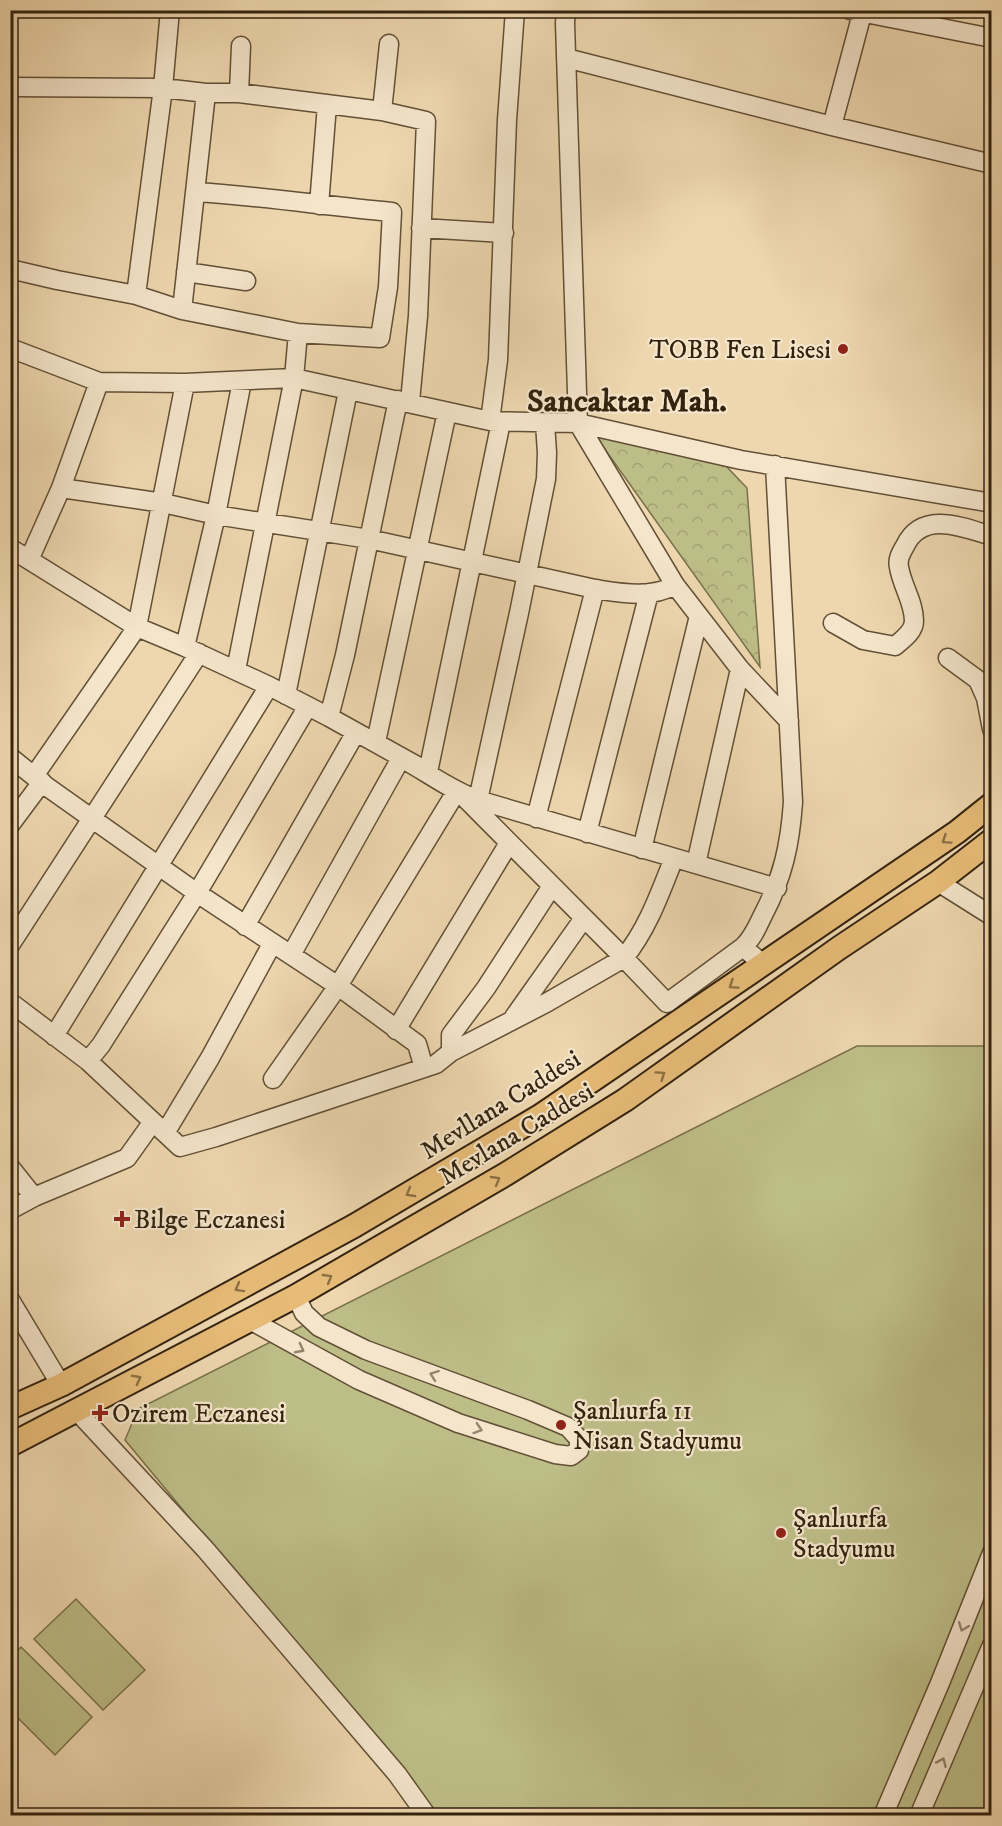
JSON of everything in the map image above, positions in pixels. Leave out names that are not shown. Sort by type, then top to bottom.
[{"type":"main road","name":"Mevllana Caddesi","points":[[10,1408],[61,1385],[354,1226],[540,1116],[957,832],[992,804]]},
{"type":"main road","name":"Mevlana Caddesi","points":[[10,1445],[296,1296],[506,1174],[625,1100],[839,948],[938,882],[992,840]]},
{"type":"street","points":[[136,295],[163,88],[170,10]]},
{"type":"street","points":[[428,772],[472,562],[496,421],[507,120],[515,10]]},
{"type":"street","points":[[566,10],[578,423],[675,585],[740,669],[789,721]]},
{"type":"street","points":[[832,126],[858,12],[992,38]]},
{"type":"street","points":[[382,111],[389,44]]},
{"type":"street","points":[[239,93],[241,46]]},
{"type":"street","points":[[566,58],[992,164]]},
{"type":"street","points":[[10,87],[163,88],[206,93],[239,93],[382,111],[426,121],[418,316],[404,401],[369,539],[345,655],[329,717]]},
{"type":"street","points":[[182,310],[206,93]]},
{"type":"street","points":[[319,205],[327,105]]},
{"type":"street","points":[[10,269],[136,295],[182,310],[298,333],[380,338],[388,287],[392,212],[195,192]]},
{"type":"street","points":[[421,228],[504,233]]},
{"type":"street","points":[[186,272],[246,281]]},
{"type":"street","points":[[236,670],[294,378],[298,333]]},
{"type":"street","points":[[10,348],[99,382],[185,383],[294,378],[496,421],[578,423],[741,460],[992,503]]},
{"type":"street","points":[[10,945],[93,818],[192,650],[242,381]]},
{"type":"street","points":[[29,560],[61,488],[99,382]]},
{"type":"street","points":[[10,825],[137,627],[185,383]]},
{"type":"street","points":[[286,695],[348,391]]},
{"type":"street","points":[[376,742],[447,412]]},
{"type":"street","points":[[478,800],[546,479],[545,423]]},
{"type":"street","points":[[10,548],[137,627],[269,686],[428,772],[458,793],[668,1004],[751,939],[777,888],[787,854],[791,829],[792,791],[775,465]]},
{"type":"street","points":[[61,488],[163,503],[216,515],[369,539],[595,590],[649,593],[664,591],[675,585]]},
{"type":"street","points":[[833,623],[863,640],[894,646],[907,636],[914,623],[910,598],[902,581],[898,564],[910,535],[934,523],[992,536]]},
{"type":"street","points":[[536,818],[595,590]]},
{"type":"street","points":[[587,833],[649,593]]},
{"type":"street","points":[[642,849],[699,616]]},
{"type":"street","points":[[948,658],[978,680],[989,697],[992,729]]},
{"type":"street","points":[[696,864],[740,669]]},
{"type":"street","points":[[54,1036],[269,686]]},
{"type":"street","points":[[88,1062],[197,893],[308,706]]},
{"type":"street","points":[[245,926],[356,732]]},
{"type":"street","points":[[10,757],[197,893],[338,986],[417,1044],[424,1068]]},
{"type":"street","points":[[291,955],[401,758],[428,772]]},
{"type":"street","points":[[458,793],[777,888]]},
{"type":"street","points":[[273,1079],[338,986],[458,793]]},
{"type":"street","points":[[396,1030],[509,843]]},
{"type":"street","points":[[10,1002],[88,1062],[180,1146],[436,1064],[451,1052],[546,1003],[624,958],[649,921],[674,858]]},
{"type":"street","points":[[938,882],[992,916]]},
{"type":"street","points":[[451,1052],[451,1035],[486,988],[552,886]]},
{"type":"street","points":[[511,1020],[584,918]]},
{"type":"street","points":[[10,1210],[34,1197],[127,1158],[159,1128],[210,1058],[272,944]]},
{"type":"street","points":[[743,947],[764,964]]},
{"type":"street","points":[[10,1167],[34,1197]]},
{"type":"street","points":[[250,1320],[359,1380],[458,1423],[555,1454],[571,1456],[579,1450],[579,1439],[568,1427],[366,1350],[319,1328],[304,1313],[296,1296]]},
{"type":"street","points":[[10,1300],[61,1385]]},
{"type":"street","points":[[77,1411],[205,1549],[397,1774],[427,1815]]},
{"type":"street","points":[[883,1815],[940,1683],[992,1553]]},
{"type":"street","points":[[919,1815],[992,1645]]},
{"type":"green space","points":[[594,434],[726,466],[747,488],[760,667]]},
{"type":"green space","name":"Şanlıurfa 11 Nisan Stadyumu","points":[[857,1046],[991,1046],[991,1815],[436,1815],[125,1440],[138,1409]]},
{"type":"green space","points":[[76,1599],[145,1670],[103,1710],[34,1639]]},
{"type":"green space","points":[[21,1647],[92,1717],[55,1755],[11,1711],[11,1657]]},
{"type":"place","name":"TOBB Fen Lisesi","points":[[843,349]]},
{"type":"place","name":"Bilge Eczanesi","points":[[122,1219]]},
{"type":"place","name":"Ozirem Eczanesi","points":[[100,1413]]},
{"type":"place","name":"Şanlıurfa 11 Nisan Stadyumu","points":[[561,1425]]},
{"type":"place","name":"Şanlıurfa Stadyumu","points":[[781,1533]]},
{"type":"district","name":"Sancaktar Mah.","points":[[627,400]]}]
